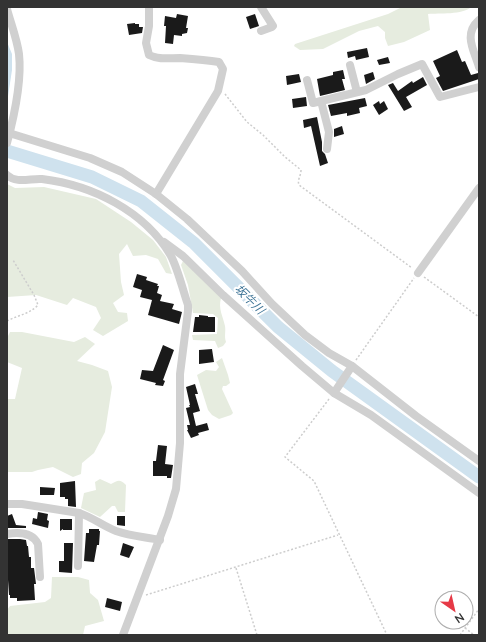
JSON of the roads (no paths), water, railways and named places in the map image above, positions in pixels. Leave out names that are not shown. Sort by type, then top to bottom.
[{"type":"street","points":[[149,7],[149,26],[146,43],[149,55],[156,58],[179,58],[219,62],[223,69],[219,89],[156,194]]},
{"type":"street","points":[[261,7],[273,26],[261,31]]},
{"type":"street","points":[[7,9],[19,54],[15,107],[7,142]]},
{"type":"street","points":[[479,20],[470,31],[470,38],[479,67]]},
{"type":"street","points":[[307,80],[313,103],[371,88],[422,64],[440,97],[479,87]]},
{"type":"street","points":[[350,65],[357,92]]},
{"type":"street","points":[[321,101],[329,132],[327,149]]},
{"type":"street","points":[[10,133],[90,158],[122,172],[156,194],[186,219],[242,271],[272,304],[305,335],[479,461]]},
{"type":"street","points":[[7,175],[14,179],[42,179],[83,188],[101,195],[136,216],[160,239],[184,256],[223,294],[302,366],[479,493]]},
{"type":"street","points":[[418,273],[479,188]]},
{"type":"street","points":[[124,635],[168,516],[176,489],[179,467],[180,374],[188,310],[172,258],[160,239]]},
{"type":"street","points":[[336,390],[350,369]]},
{"type":"street","points":[[7,504],[22,504],[79,513],[117,531],[160,540]]},
{"type":"street","points":[[78,566],[79,513]]},
{"type":"street","points":[[7,534],[18,532],[28,534],[36,540],[38,544],[40,577]]},
{"type":"water","points":[[7,42],[12,54],[12,70],[7,103]]},
{"type":"waterway","name":"坂牛川","points":[[7,151],[92,177],[141,201],[194,243],[278,327],[332,371],[479,477]]}]
